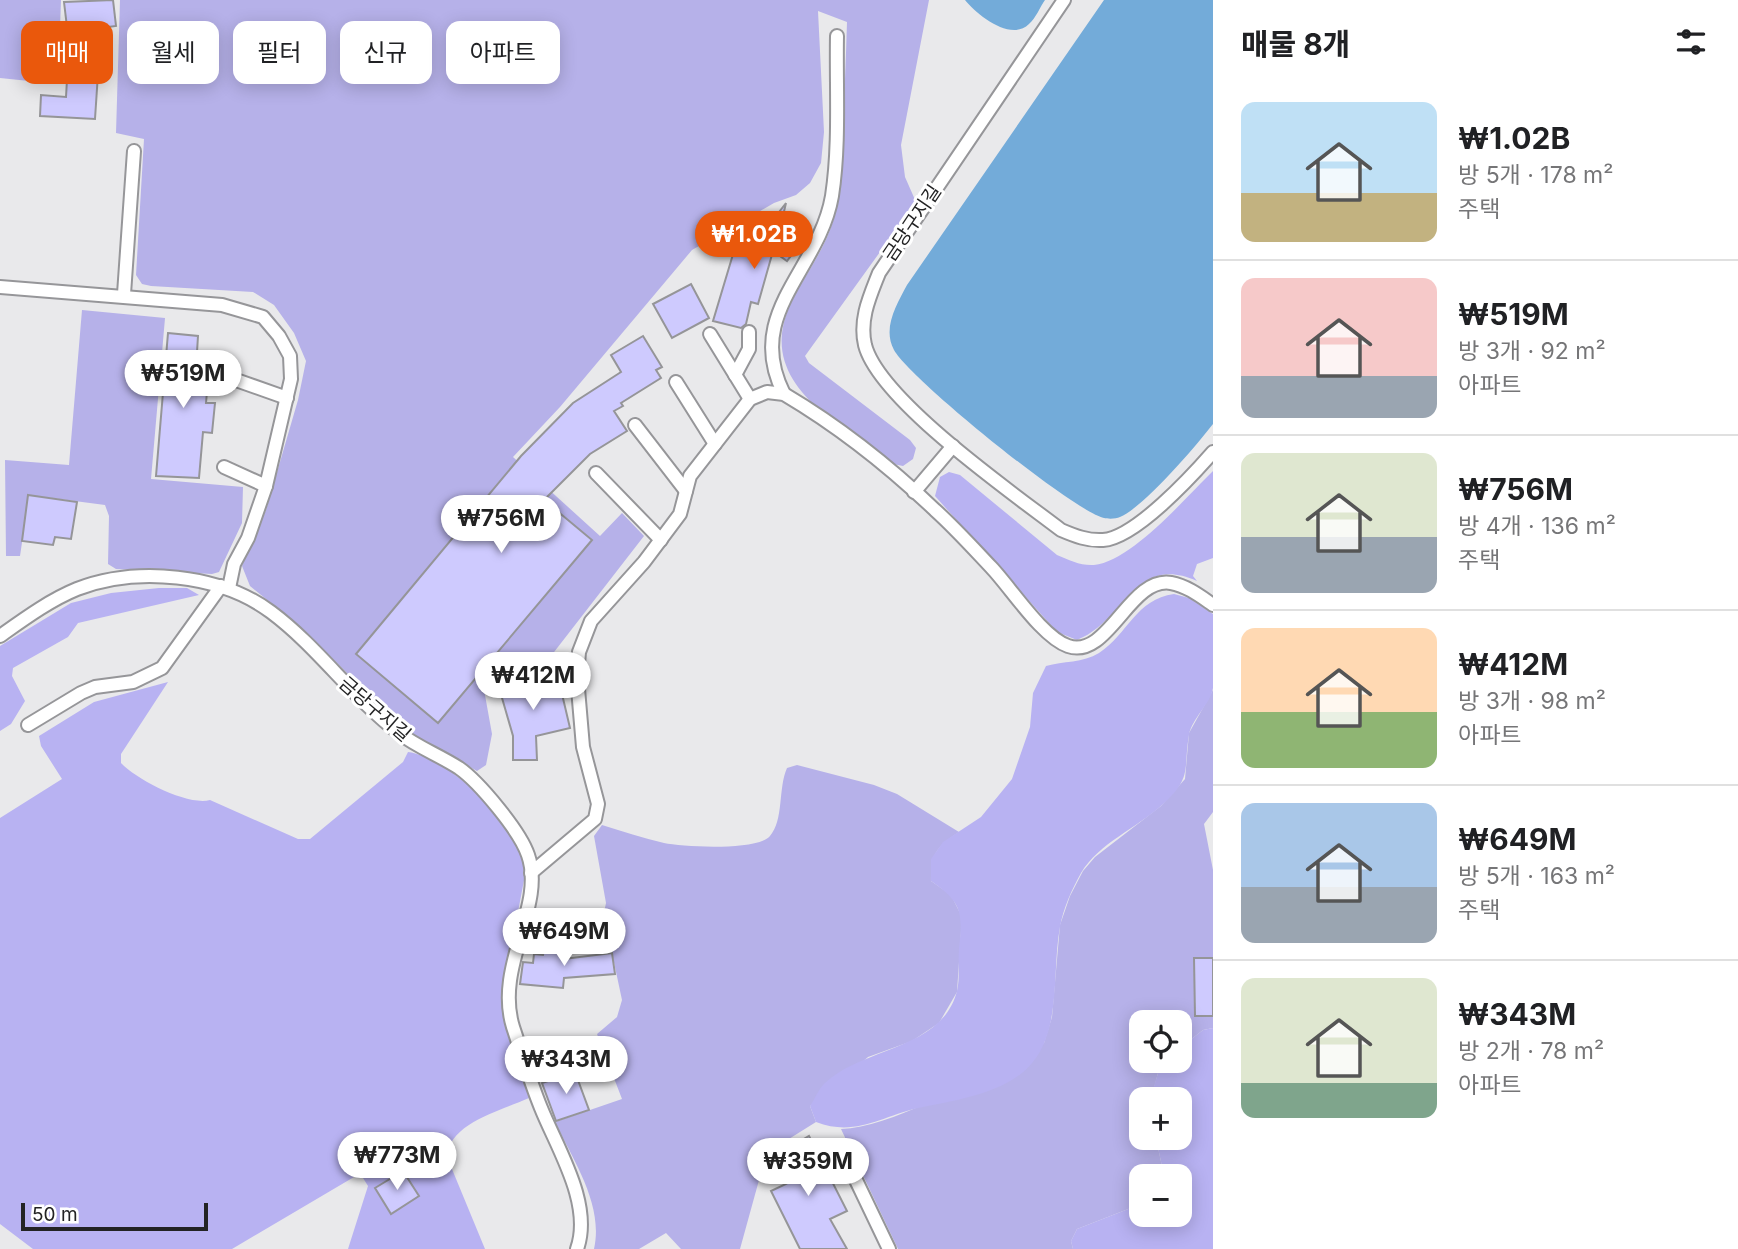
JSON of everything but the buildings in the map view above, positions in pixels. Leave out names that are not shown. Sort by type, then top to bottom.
[{"type":"lane","name":"금당구지길","points":[[1064,0],[879,273],[864,309],[865,345],[882,377],[953,446],[1061,530],[1081,539],[1105,540],[1124,533],[1147,516],[1213,452]]},
{"type":"lane","points":[[784,394],[772,360],[772,339],[783,299],[812,250],[832,197],[837,36]]},
{"type":"lane","points":[[124,294],[134,151]]},
{"type":"lane","points":[[0,286],[124,294],[222,305],[263,317],[279,336],[290,356],[291,379],[266,486],[248,538],[225,587],[162,668],[133,682],[95,687],[28,725]]},
{"type":"lane","points":[[735,375],[749,349],[749,332]]},
{"type":"lane","points":[[710,334],[750,399]]},
{"type":"lane","points":[[236,380],[287,398]]},
{"type":"lane","points":[[676,382],[715,444]]},
{"type":"lane","points":[[531,873],[594,820],[598,804],[583,747],[577,677],[579,652],[591,621],[680,514],[690,477],[750,399],[768,392],[784,394],[877,460],[992,567],[1054,638],[1071,647],[1089,645],[1103,635],[1150,586],[1169,582],[1189,589],[1213,605]]},
{"type":"lane","points":[[635,425],[686,491]]},
{"type":"lane","points":[[914,492],[953,446]]},
{"type":"lane","points":[[224,467],[266,486]]},
{"type":"lane","points":[[596,473],[661,540]]},
{"type":"lane","name":"금당구지길","points":[[0,636],[76,589],[104,581],[142,577],[225,587],[273,613],[400,734],[461,769],[482,791],[519,837],[528,855],[530,892],[508,984],[508,1004],[540,1104],[577,1199],[581,1222],[577,1249]]},
{"type":"lane","points":[[844,1155],[889,1249]]},
{"type":"shaded area","points":[[0,0],[61,0],[60,21],[21,21],[21,80],[0,78]]},
{"type":"shaded area","points":[[120,0],[929,0],[901,145],[905,177],[916,202],[805,356],[809,363],[910,440],[916,448],[913,459],[903,466],[893,464],[827,416],[792,378],[783,356],[782,331],[791,303],[830,230],[840,187],[847,22],[818,11],[824,132],[821,163],[810,183],[796,195],[774,203],[692,250],[560,407],[513,457],[600,536],[622,513],[644,536],[544,665],[483,684],[492,734],[486,765],[477,771],[404,730],[304,630],[250,586],[242,566],[266,510],[298,400],[306,361],[294,333],[274,305],[253,292],[142,284],[136,275],[144,139],[116,133]]},
{"type":"shaded area","points":[[82,310],[165,318],[151,479],[243,487],[242,523],[219,572],[212,574],[116,569],[108,564],[109,516],[105,505],[29,495],[20,556],[6,556],[5,460],[69,465]]},
{"type":"shaded area","points":[[1213,471],[1213,558],[1197,564],[1193,576],[1197,581],[1176,575],[1159,576],[1144,582],[1108,619],[1077,640],[1057,632],[935,496],[940,477],[949,472],[960,475],[1057,555],[1080,564],[1094,565],[1109,561],[1141,541]]},
{"type":"shaded area","points":[[187,588],[199,595],[78,623],[68,637],[13,668],[12,676],[25,701],[11,724],[0,731],[0,646],[71,603],[111,593]]},
{"type":"shaded area","points":[[1174,594],[1189,598],[1213,614],[1213,688],[1189,735],[1183,780],[1172,795],[1152,813],[1098,853],[1074,886],[1060,927],[1050,1024],[1035,1059],[1011,1081],[972,1096],[918,1108],[855,1127],[830,1126],[816,1122],[810,1106],[825,1083],[841,1071],[919,1037],[949,1010],[958,986],[960,917],[955,902],[931,881],[931,859],[943,842],[981,817],[1012,779],[1030,727],[1033,693],[1046,666],[1080,660],[1099,653],[1141,610],[1161,597]]},
{"type":"shaded area","points":[[168,682],[121,754],[121,763],[129,770],[163,790],[189,799],[210,800],[298,839],[310,839],[403,762],[408,752],[424,756],[458,777],[490,807],[515,839],[522,853],[525,875],[501,1001],[529,1098],[491,1113],[466,1127],[450,1145],[447,1157],[485,1249],[348,1249],[368,1186],[363,1178],[354,1177],[232,1249],[33,1249],[0,1224],[0,818],[62,779],[41,746],[39,736],[94,702]]},
{"type":"shaded area","points":[[1213,690],[1213,812],[1204,824],[1213,870],[1213,1028],[1203,1030],[1192,1039],[1192,1010],[1129,1010],[1129,1073],[1158,1073],[1154,1087],[1129,1087],[1129,1150],[1159,1150],[1161,1164],[1129,1164],[1129,1209],[1077,1229],[1071,1241],[1073,1249],[898,1249],[841,1129],[864,1126],[917,1108],[1044,1043],[1052,1017],[1060,925],[1070,896],[1083,871],[1095,857],[1161,806],[1185,779],[1189,733]]},
{"type":"shaded area","points":[[797,765],[874,785],[897,794],[959,832],[936,852],[931,881],[951,895],[962,917],[957,992],[939,1023],[912,1041],[868,1057],[810,1106],[816,1122],[776,1147],[764,1162],[740,1249],[681,1249],[666,1233],[639,1249],[594,1249],[596,1232],[591,1200],[555,1122],[622,1099],[597,1034],[617,1017],[622,1000],[602,922],[606,903],[594,836],[602,825],[673,844],[719,847],[762,841],[770,836],[777,821],[787,768]]},
{"type":"shaded area","points":[[1213,1028],[1213,1249],[1073,1249],[1071,1241],[1077,1229],[1129,1209],[1129,1227],[1192,1227],[1192,1164],[1161,1164],[1159,1150],[1192,1150],[1192,1087],[1154,1087],[1158,1073],[1192,1073],[1192,1039],[1203,1030]]},
{"type":"water","points":[[965,0],[1045,0],[1029,24],[1022,29],[1013,30],[986,19]]},
{"type":"water","points":[[1104,0],[1213,0],[1213,424],[1155,489],[1130,511],[1112,519],[1087,510],[1060,493],[959,414],[906,365],[894,350],[890,333],[892,316],[907,285]]}]
